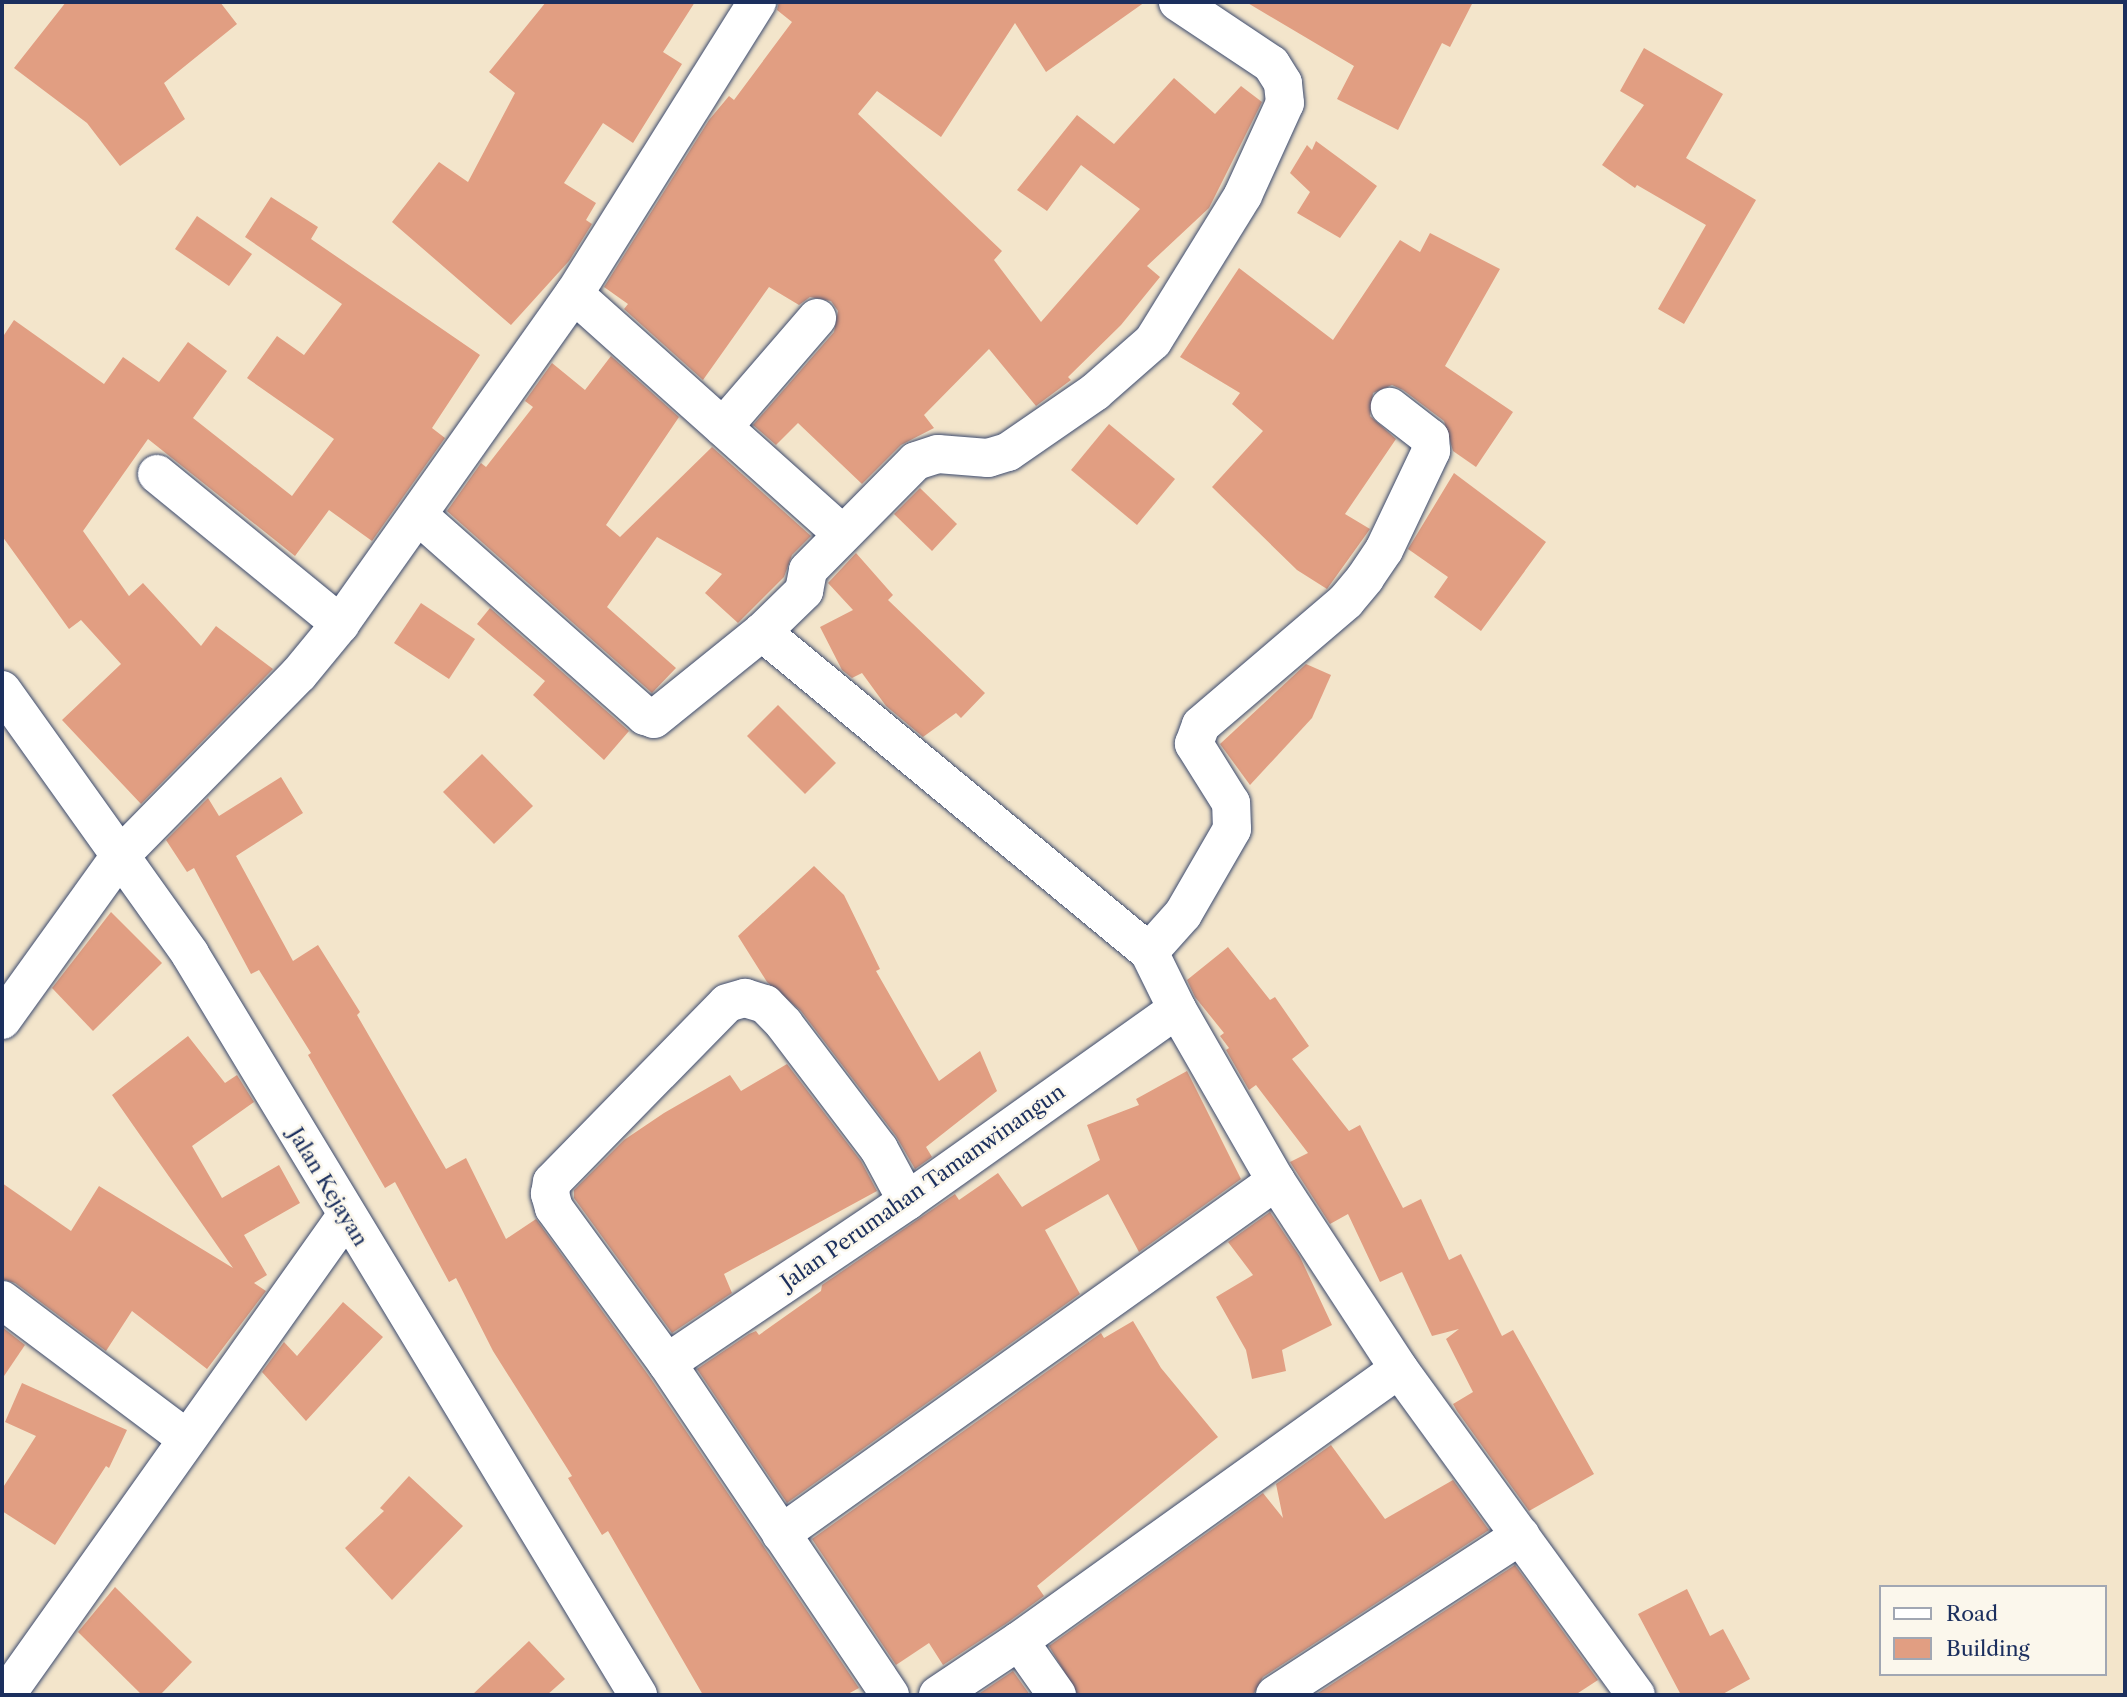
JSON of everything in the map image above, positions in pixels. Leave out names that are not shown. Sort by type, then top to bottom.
[{"type":"street","points":[[2,1020],[120,856],[299,674],[341,625],[574,294],[757,2]]},
{"type":"street","points":[[418,516],[650,720],[762,632],[804,591],[808,570],[841,533],[916,461],[938,454],[988,458],[1008,452],[1095,392],[1153,341],[1243,195],[1284,103],[1283,83],[1271,64],[1178,2]]},
{"type":"street","points":[[574,294],[841,533]]},
{"type":"street","points":[[723,427],[817,318]]},
{"type":"street","points":[[1149,952],[1183,914],[1232,829],[1231,803],[1194,744],[1201,725],[1346,601],[1384,550],[1431,451],[1430,438],[1390,407]]},
{"type":"street","points":[[157,474],[341,625]]},
{"type":"street","points":[[762,632],[1149,952],[1177,1009],[1276,1181],[1399,1369],[1521,1535],[1630,1693]]},
{"type":"street","name":"Jalan Kejayan","points":[[2,690],[190,954],[638,1695]]},
{"type":"street","points":[[890,1695],[667,1363],[554,1208],[552,1182],[727,1003],[745,998],[765,1004],[784,1024],[879,1149],[907,1201]]},
{"type":"street","name":"Jalan Perumahan Tamanwinangun","points":[[667,1363],[907,1201],[1177,1009]]},
{"type":"street","points":[[781,1534],[1276,1181]]},
{"type":"street","points":[[6,1687],[346,1216]]},
{"type":"street","points":[[2,1300],[187,1439]]},
{"type":"street","points":[[938,1695],[1019,1641],[1399,1369]]},
{"type":"street","points":[[1275,1695],[1521,1535]]},
{"type":"street","points":[[1019,1641],[1057,1695]]},
{"type":"building","points":[[66,2],[220,2],[237,24],[164,83],[185,119],[120,166],[87,123],[14,68]]},
{"type":"building","points":[[546,2],[695,2],[663,52],[682,64],[633,143],[603,123],[564,183],[596,203],[586,220],[592,224],[569,261],[511,325],[392,222],[439,162],[468,182],[515,93],[489,72]]},
{"type":"building","points":[[779,2],[1145,2],[1046,72],[1015,23],[941,137],[877,91],[858,114],[1002,251],[994,260],[1041,322],[1140,209],[1081,165],[1047,211],[1017,190],[1077,115],[1114,144],[1174,78],[1215,114],[1241,86],[1262,102],[1209,208],[1147,266],[1160,277],[1121,325],[1068,377],[1071,380],[1036,406],[989,349],[924,415],[934,428],[901,445],[862,484],[798,423],[776,445],[753,425],[834,332],[838,311],[831,301],[810,297],[799,305],[769,287],[703,380],[624,309],[628,304],[604,287],[709,120],[729,96],[734,100],[792,22],[777,10]]},
{"type":"building","points":[[1246,2],[1473,2],[1450,47],[1442,43],[1398,130],[1337,99],[1354,66]]},
{"type":"building","points":[[1644,48],[1723,94],[1686,158],[1756,200],[1684,324],[1658,309],[1706,225],[1637,185],[1635,188],[1602,165],[1644,105],[1620,91]]},
{"type":"building","points":[[1316,141],[1377,186],[1340,238],[1297,213],[1310,192],[1290,173],[1307,145],[1312,150]]},
{"type":"building","points":[[271,197],[318,227],[311,239],[480,355],[432,428],[445,438],[372,541],[329,510],[295,556],[148,439],[83,531],[129,596],[143,583],[201,646],[216,626],[273,669],[141,804],[62,720],[121,664],[81,620],[69,629],[2,536],[2,338],[14,320],[104,384],[123,357],[159,382],[188,342],[227,371],[193,418],[292,496],[334,439],[247,378],[277,336],[304,355],[342,304],[245,237]]},
{"type":"building","points":[[197,216],[252,254],[229,286],[175,249]]},
{"type":"building","points":[[1430,233],[1500,269],[1445,366],[1513,412],[1476,467],[1453,451],[1444,421],[1403,390],[1392,385],[1373,393],[1370,416],[1396,439],[1345,514],[1370,529],[1327,589],[1297,570],[1212,487],[1263,431],[1232,404],[1240,393],[1180,357],[1239,268],[1333,340],[1400,240],[1420,252]]},
{"type":"building","points":[[611,356],[679,417],[606,525],[620,537],[712,447],[811,536],[792,555],[784,577],[738,623],[705,593],[722,574],[657,537],[607,607],[676,668],[652,693],[447,511],[481,463],[486,467],[533,407],[525,401],[552,363],[585,390]]},
{"type":"building","points":[[1109,424],[1175,479],[1137,525],[1071,470]]},
{"type":"building","points":[[1454,473],[1546,542],[1481,631],[1434,597],[1448,577],[1408,549]]},
{"type":"building","points":[[920,488],[957,524],[932,551],[894,514]]},
{"type":"building","points":[[856,553],[893,595],[888,600],[985,693],[961,718],[956,713],[923,737],[886,706],[862,673],[852,678],[842,670],[820,627],[853,610],[828,583]]},
{"type":"building","points":[[421,603],[475,639],[449,679],[394,643]]},
{"type":"building","points":[[490,608],[629,731],[604,760],[533,695],[545,681],[477,624]]},
{"type":"building","points":[[1306,664],[1331,675],[1312,718],[1250,785],[1220,744]]},
{"type":"building","points":[[778,705],[836,763],[805,794],[747,736]]},
{"type":"building","points":[[482,754],[533,806],[494,844],[443,792]]},
{"type":"building","points":[[281,777],[303,813],[236,856],[293,961],[318,945],[360,1012],[357,1015],[446,1169],[466,1158],[506,1239],[536,1219],[649,1376],[859,1688],[846,1695],[703,1695],[608,1531],[602,1535],[568,1478],[572,1476],[493,1351],[456,1278],[449,1282],[395,1182],[385,1188],[308,1055],[311,1053],[259,970],[251,974],[194,868],[187,872],[166,840],[208,798],[219,816]]},
{"type":"building","points":[[814,866],[844,895],[880,969],[876,971],[939,1081],[980,1051],[997,1091],[926,1147],[932,1157],[915,1169],[896,1136],[801,1011],[767,982],[738,936]]},
{"type":"building","points":[[111,912],[162,963],[93,1031],[52,988]]},
{"type":"building","points":[[1228,947],[1270,1000],[1275,997],[1309,1046],[1292,1059],[1349,1131],[1360,1125],[1403,1208],[1421,1199],[1449,1260],[1461,1254],[1502,1336],[1513,1330],[1594,1474],[1529,1511],[1457,1411],[1453,1404],[1473,1392],[1446,1339],[1459,1329],[1432,1336],[1402,1272],[1380,1282],[1348,1214],[1330,1224],[1290,1162],[1308,1153],[1256,1085],[1249,1090],[1226,1050],[1229,1048],[1220,1036],[1224,1033],[1195,997],[1187,980]]},
{"type":"building","points":[[188,1036],[225,1083],[237,1075],[254,1102],[192,1146],[222,1198],[279,1165],[300,1203],[244,1235],[267,1275],[254,1283],[266,1291],[207,1369],[132,1311],[106,1351],[15,1283],[2,1279],[2,1183],[71,1231],[99,1186],[233,1268],[112,1095]]},
{"type":"building","points":[[787,1064],[861,1161],[877,1191],[724,1274],[732,1293],[672,1333],[574,1198],[574,1190],[624,1140],[664,1113],[730,1075],[741,1091]]},
{"type":"building","points":[[1187,1071],[1241,1179],[1139,1252],[1108,1194],[1045,1230],[1080,1294],[787,1503],[697,1369],[749,1334],[756,1331],[759,1335],[821,1291],[822,1285],[955,1194],[959,1200],[998,1173],[1022,1207],[1100,1160],[1087,1125],[1139,1105],[1136,1099]]},
{"type":"building","points":[[1270,1212],[1300,1257],[1332,1325],[1282,1350],[1286,1371],[1252,1379],[1246,1350],[1216,1297],[1253,1275],[1228,1242]]},
{"type":"building","points":[[343,1302],[383,1337],[306,1421],[262,1372],[284,1342],[297,1356]]},
{"type":"building","points":[[1133,1321],[1161,1368],[1218,1437],[1037,1586],[1044,1596],[1007,1623],[943,1665],[929,1643],[896,1665],[812,1539],[1101,1333],[1104,1338]]},
{"type":"building","points":[[2,1327],[25,1345],[2,1379]]},
{"type":"building","points":[[22,1383],[127,1430],[109,1468],[106,1466],[55,1545],[2,1511],[2,1489],[36,1436],[5,1422]]},
{"type":"building","points":[[1331,1445],[1385,1519],[1453,1480],[1489,1530],[1263,1677],[1253,1695],[1078,1695],[1049,1646],[1263,1493],[1283,1518],[1276,1484]]},
{"type":"building","points":[[409,1476],[463,1526],[392,1600],[345,1548],[384,1511],[380,1508]]},
{"type":"building","points":[[1515,1565],[1598,1680],[1575,1695],[1315,1695]]},
{"type":"building","points":[[115,1587],[192,1662],[160,1695],[142,1695],[78,1632]]},
{"type":"building","points":[[1687,1589],[1710,1636],[1723,1629],[1750,1679],[1721,1695],[1681,1695],[1638,1614]]},
{"type":"building","points":[[529,1641],[565,1679],[547,1695],[472,1695]]},
{"type":"building","points":[[1013,1671],[1030,1695],[977,1695]]}]
